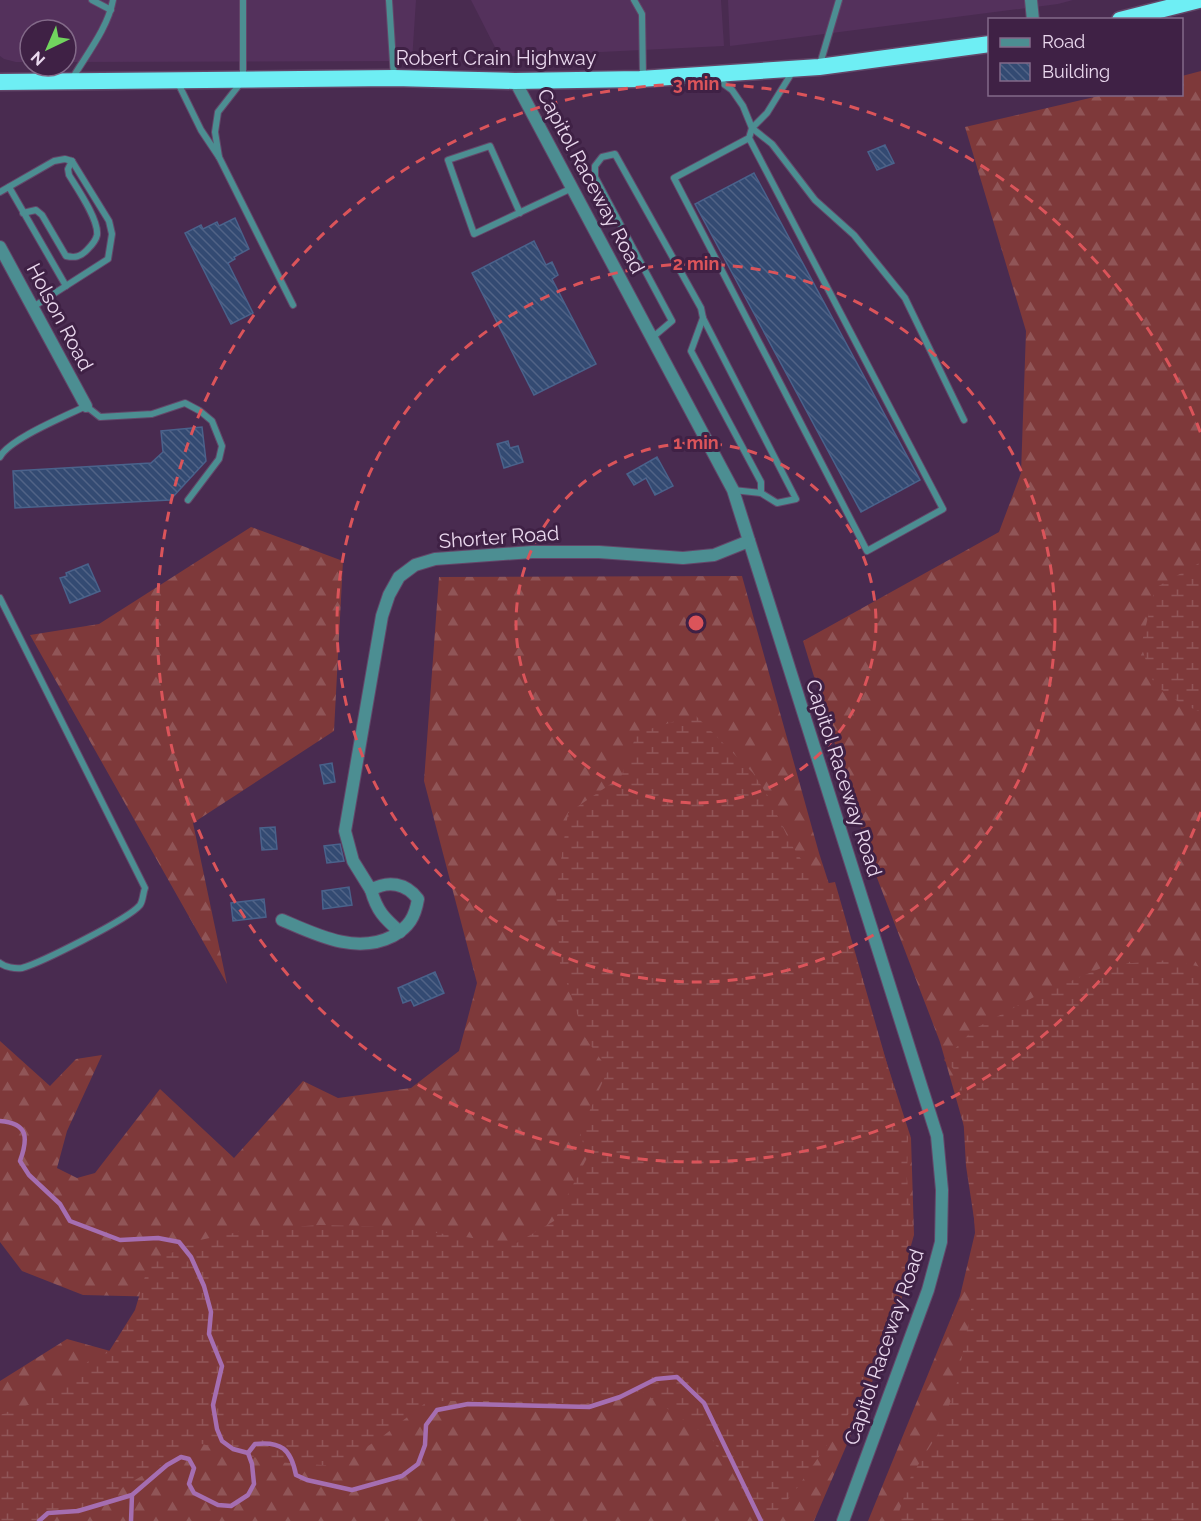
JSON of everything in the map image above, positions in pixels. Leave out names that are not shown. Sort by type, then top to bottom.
[{"type":"highway","points":[[1126,18],[1167,4],[1199,0]]},
{"type":"highway","name":"Robert Crain Highway","points":[[0,82],[394,78],[515,81],[643,79],[819,68],[988,44]]},
{"type":"street","points":[[1031,0],[1033,18]]},
{"type":"street","name":"Capitol Raceway Road","points":[[515,81],[733,490],[937,1136],[942,1190],[941,1242],[928,1290],[843,1521]]},
{"type":"street","name":"Holson Road","points":[[0,247],[86,406]]},
{"type":"street","name":"Shorter Road","points":[[400,932],[384,918],[375,906],[371,890],[353,861],[345,831],[382,616],[389,595],[399,577],[415,565],[435,560],[532,552],[599,552],[682,558],[714,555],[749,541]]},
{"type":"street","points":[[282,920],[320,937],[353,945],[381,942],[400,932],[409,924],[416,910],[418,899],[410,889],[395,885],[382,884],[371,890]]},
{"type":"lane","points":[[92,0],[111,10]]},
{"type":"lane","points":[[71,81],[111,10],[112,0]]},
{"type":"lane","points":[[219,157],[215,132],[218,112],[243,80],[243,0]]},
{"type":"lane","points":[[389,0],[394,78]]},
{"type":"lane","points":[[634,0],[642,14],[643,79]]},
{"type":"lane","points":[[819,68],[839,0]]},
{"type":"lane","points":[[748,138],[943,509],[867,551],[674,178],[748,138],[794,70]]},
{"type":"lane","points":[[711,75],[732,90],[743,106],[752,129],[772,144],[815,200],[854,235],[905,298],[964,420]]},
{"type":"lane","points":[[177,81],[201,130],[219,157],[293,305]]},
{"type":"lane","points":[[520,213],[490,146],[448,160],[474,234],[520,213],[573,188]]},
{"type":"lane","points":[[653,337],[672,321],[594,177],[595,166],[602,157],[615,154],[701,308],[703,318],[796,499],[777,503],[761,493],[733,490]]},
{"type":"lane","points":[[0,192],[54,161],[65,159],[72,161],[109,220],[112,234],[108,259],[32,307]]},
{"type":"lane","points":[[24,213],[36,210],[42,215],[66,256],[75,258],[93,244],[97,235],[95,223],[69,175],[68,169],[72,161]]},
{"type":"lane","points":[[9,187],[66,286]]},
{"type":"lane","points":[[703,318],[691,351],[761,482],[761,493]]},
{"type":"lane","points":[[0,458],[3,451],[27,436],[86,406],[100,417],[152,414],[185,403],[212,421],[222,446],[219,459],[188,500]]},
{"type":"lane","points":[[0,598],[144,888],[141,904],[128,915],[68,947],[20,968],[3,966],[0,963]]},
{"type":"shaded area","points":[[0,0],[416,0],[412,61],[78,62],[78,18],[18,18],[18,62],[0,56]]},
{"type":"shaded area","points":[[471,0],[721,0],[724,46],[500,57]]},
{"type":"shaded area","points":[[728,0],[1073,0],[1058,4],[730,46]]},
{"type":"green space","points":[[1201,71],[1201,1521],[868,1521],[960,1296],[975,1233],[969,1144],[940,1042],[874,870],[803,641],[999,532],[1021,473],[1026,331],[965,127],[1099,96],[1183,96],[1183,76]]},
{"type":"green space","points":[[251,527],[343,561],[334,731],[193,823],[227,984],[30,635],[99,624]]},
{"type":"green space","points":[[1201,562],[1201,712],[1180,703],[1154,684],[1141,646],[1155,588]]},
{"type":"green space","points":[[742,576],[819,853],[911,1138],[914,1235],[869,1393],[814,1521],[0,1521],[0,1381],[67,1339],[150,1362],[165,1297],[83,1295],[22,1271],[0,1242],[0,1041],[50,1086],[76,1059],[102,1055],[67,1131],[57,1168],[77,1178],[95,1173],[160,1089],[234,1158],[303,1081],[338,1098],[411,1088],[459,1051],[477,983],[424,781],[439,577]]},
{"type":"green space","points":[[695,715],[753,773],[768,796],[791,844],[818,885],[835,882],[908,1137],[907,1179],[913,1227],[899,1316],[854,1406],[793,1494],[767,1521],[761,1521],[712,1439],[641,1391],[587,1404],[428,1401],[383,1436],[338,1466],[274,1462],[198,1443],[123,1487],[99,1507],[68,1511],[41,1521],[0,1521],[0,1415],[45,1399],[93,1356],[108,1353],[135,1310],[149,1263],[200,1240],[248,1230],[320,1225],[395,1227],[515,1244],[554,1221],[587,1158],[580,1132],[608,1070],[585,1037],[560,963],[556,894],[568,813],[621,777],[637,733]]},
{"type":"green space","points":[[1169,960],[1201,967],[1201,1521],[896,1521],[911,1476],[938,1434],[956,1387],[975,1289],[975,1225],[966,1166],[961,1076],[944,1060],[974,1029],[1034,997],[1108,965]]},
{"type":"building","points":[[885,145],[894,163],[877,170],[868,152]]},
{"type":"building","points":[[754,173],[920,480],[861,512],[695,204]]},
{"type":"building","points":[[235,218],[249,249],[228,263],[253,313],[231,324],[185,233],[201,225],[203,229],[217,222],[219,226]]},
{"type":"building","points":[[534,241],[546,265],[552,262],[558,275],[552,279],[596,364],[534,395],[472,273]]},
{"type":"building","points":[[202,427],[206,461],[170,500],[15,508],[13,471],[151,463],[163,452],[161,431]]},
{"type":"building","points":[[508,441],[510,448],[518,446],[523,462],[504,468],[497,444]]},
{"type":"building","points":[[657,457],[673,486],[655,495],[646,478],[634,485],[627,474]]},
{"type":"building","points":[[88,564],[100,591],[70,603],[60,578]]},
{"type":"building","points":[[332,763],[335,782],[324,784],[320,765]]},
{"type":"building","points":[[275,827],[277,849],[262,850],[260,828]]},
{"type":"building","points":[[340,844],[344,861],[327,863],[324,846]]},
{"type":"building","points":[[349,887],[352,905],[323,909],[322,891]]},
{"type":"building","points":[[264,899],[266,917],[233,921],[231,903]]},
{"type":"building","points":[[435,972],[444,993],[414,1006],[411,1000],[403,1003],[398,988]]},
{"type":"waterway","points":[[0,1121],[10,1122],[21,1129],[25,1139],[20,1161],[29,1175],[60,1204],[70,1221],[120,1240],[158,1238],[179,1242],[191,1257],[204,1286],[211,1312],[209,1334],[222,1366],[213,1405],[217,1429],[222,1441],[233,1449],[248,1453]]},
{"type":"waterway","points":[[39,1521],[48,1513],[78,1511],[132,1495],[167,1465],[181,1457],[189,1459],[194,1468],[189,1484],[194,1493],[218,1505],[231,1506],[248,1495],[254,1484],[252,1464],[248,1453],[255,1444],[264,1443],[278,1446],[288,1453],[296,1475],[307,1480],[352,1490],[402,1476],[418,1464],[425,1445],[426,1425],[437,1410],[468,1404],[589,1407],[620,1397],[656,1379],[677,1377],[704,1403],[761,1521]]},
{"type":"waterway","points":[[131,1521],[132,1495]]}]
